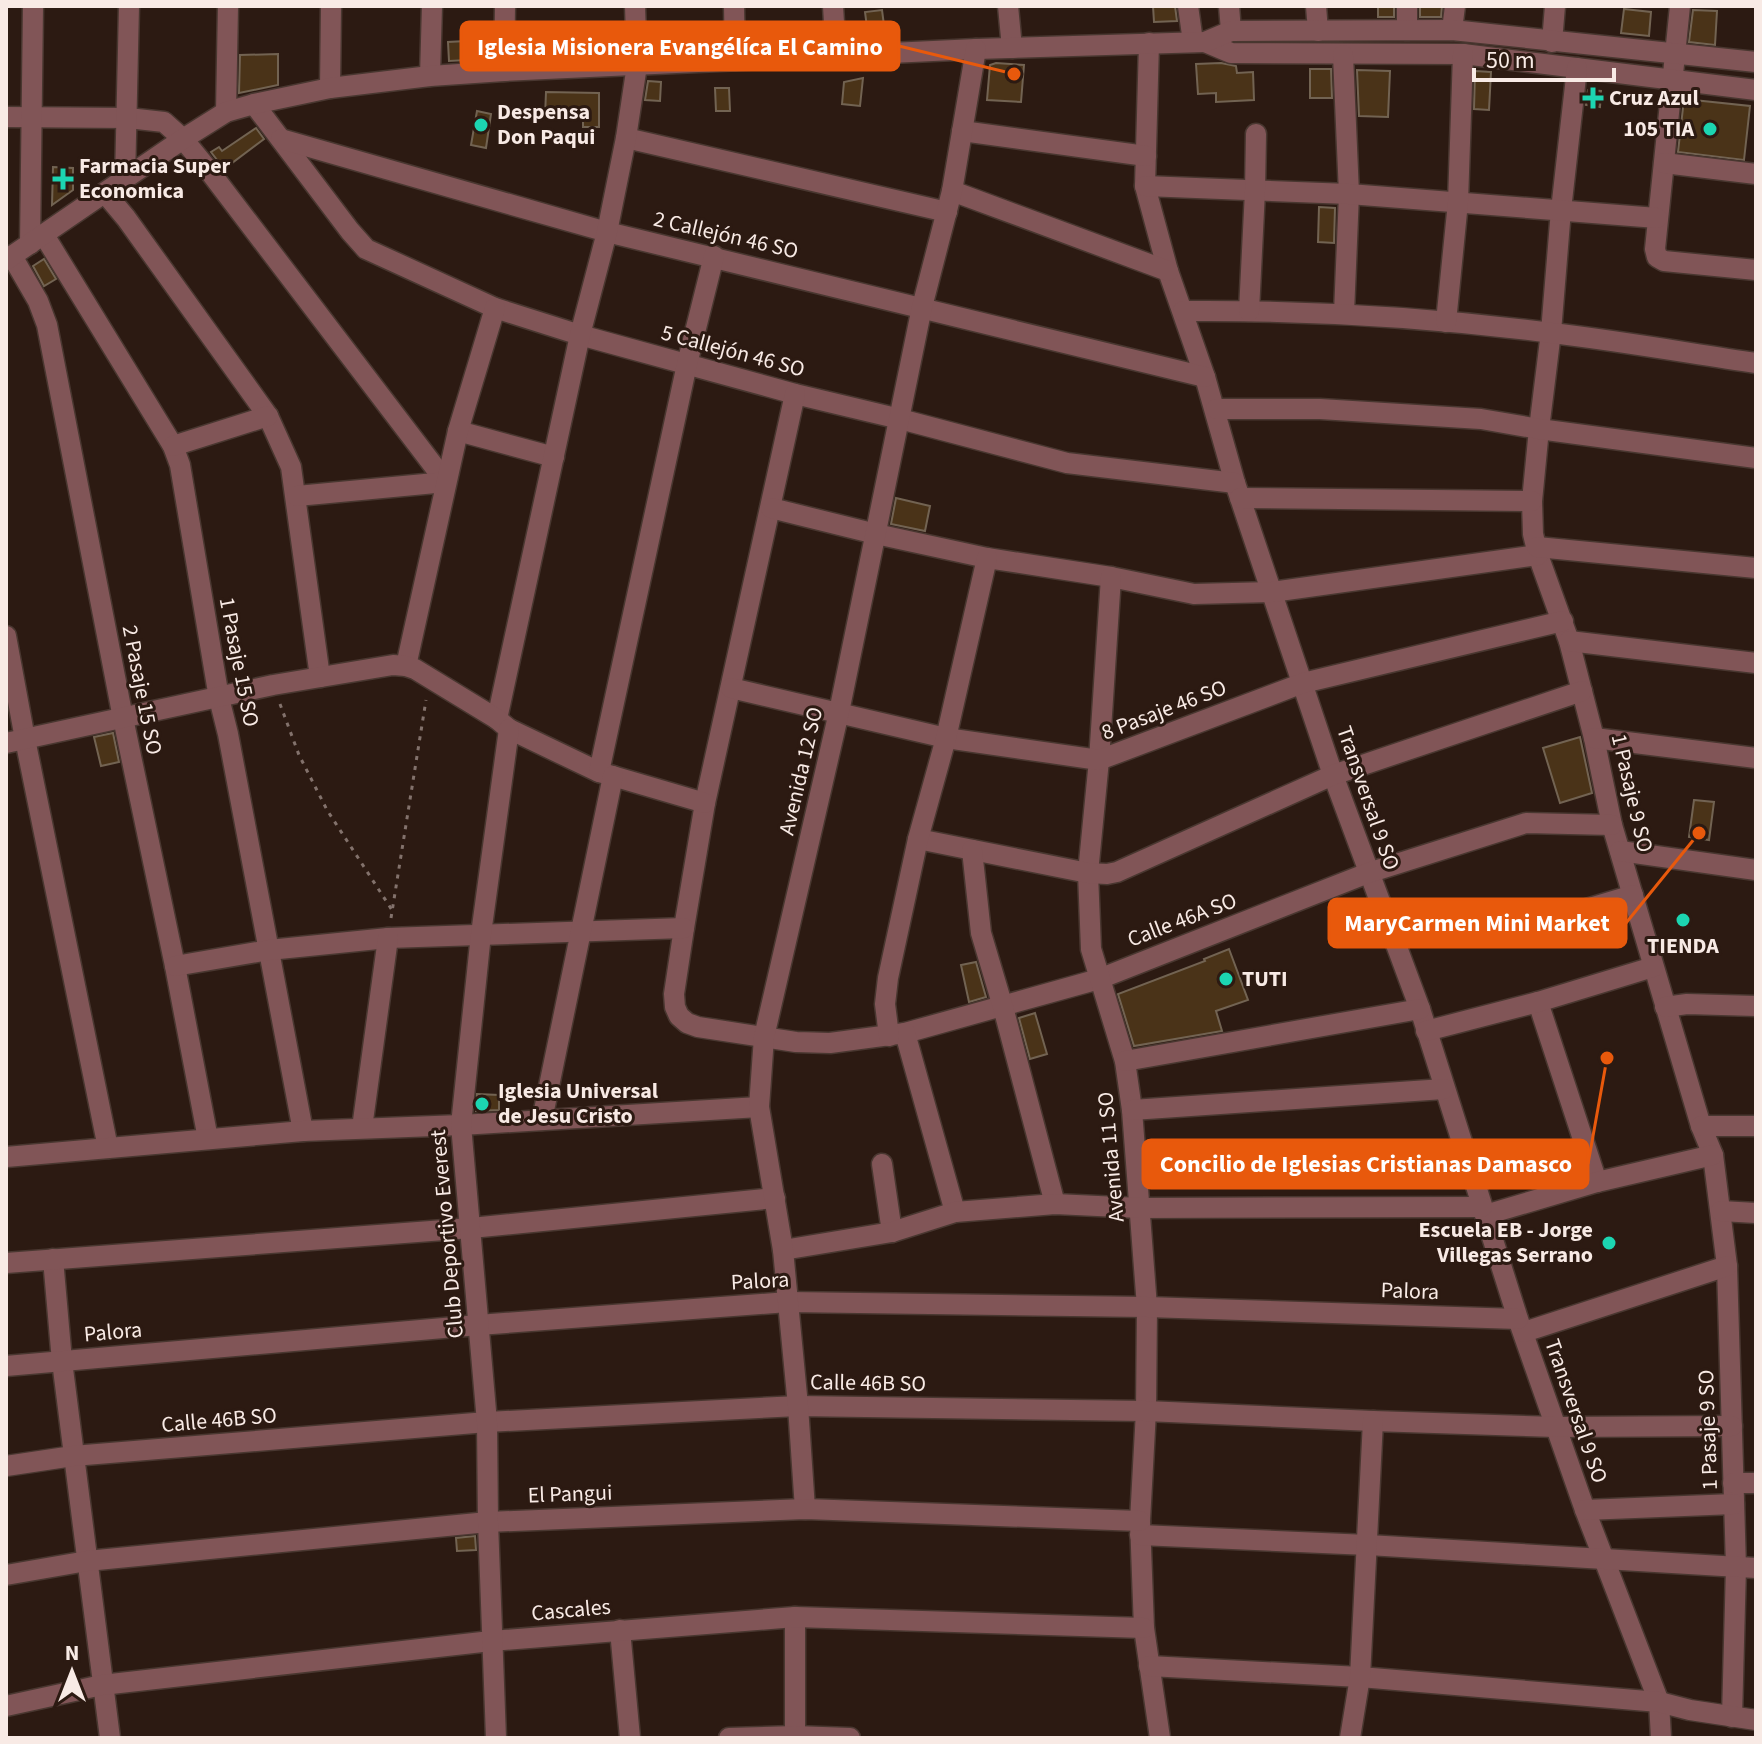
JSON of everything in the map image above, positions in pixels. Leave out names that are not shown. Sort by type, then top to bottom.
[{"type":"street","points":[[33,6],[32,117],[37,239]]},
{"type":"street","points":[[125,180],[129,6]]},
{"type":"street","points":[[226,112],[228,6]]},
{"type":"street","points":[[330,88],[331,6]]},
{"type":"street","points":[[430,76],[432,6]]},
{"type":"street","points":[[504,71],[505,6]]},
{"type":"street","name":"Club Deportivo Everest","points":[[496,1738],[487,1422],[461,1125],[503,724],[554,457],[626,138],[637,65],[635,6]]},
{"type":"street","points":[[734,6],[735,60]]},
{"type":"street","points":[[833,6],[836,56]]},
{"type":"street","points":[[1008,6],[1012,48]]},
{"type":"street","points":[[1188,6],[1199,42]]},
{"type":"street","points":[[1229,6],[1231,31]]},
{"type":"street","points":[[1316,6],[1318,31]]},
{"type":"street","points":[[1407,6],[1407,30]]},
{"type":"street","points":[[1452,30],[1455,6]]},
{"type":"street","points":[[1552,42],[1555,6]]},
{"type":"street","points":[[1680,6],[1657,218],[1657,257],[1664,261],[1756,270]]},
{"type":"street","points":[[9,258],[226,112],[330,88],[430,76],[976,49],[1199,42],[1231,31],[1452,30],[1756,62]]},
{"type":"street","points":[[1199,42],[1231,53],[1463,54],[1756,90]]},
{"type":"street","name":"Transversal 9 SO","points":[[1149,43],[1145,186],[1168,271],[1216,409],[1238,491],[1333,775],[1420,1009],[1521,1325],[1585,1510],[1659,1702],[1661,1738]]},
{"type":"street","name":"Avenida 12 SO","points":[[805,1509],[783,1250],[759,1107],[764,1037],[839,712],[922,307],[952,191],[976,49]]},
{"type":"street","points":[[1446,322],[1458,202],[1463,54]]},
{"type":"street","points":[[1343,55],[1349,194],[1344,313]]},
{"type":"street","name":"1 Pasaje 9 SO","points":[[1577,68],[1532,501],[1533,534],[1566,631],[1594,738],[1612,825],[1653,967],[1701,1126],[1713,1155],[1727,1266],[1734,1493],[1746,1568],[1732,1717]]},
{"type":"street","points":[[254,104],[281,139]]},
{"type":"street","points":[[6,117],[128,118],[164,122],[183,139],[446,482]]},
{"type":"street","points":[[962,131],[1146,156]]},
{"type":"street","points":[[1249,311],[1256,134]]},
{"type":"street","points":[[626,138],[947,212]]},
{"type":"street","name":"2 Callejón 46 SO","points":[[281,139],[607,232],[1205,377]]},
{"type":"street","name":"5 Callejón 46 SO","points":[[281,139],[366,249],[495,308],[580,335],[795,394],[1067,463],[1238,491],[1532,501]]},
{"type":"street","points":[[1664,163],[1756,174]]},
{"type":"street","points":[[1145,186],[1349,194],[1657,218]]},
{"type":"street","points":[[952,191],[1168,271]]},
{"type":"street","points":[[105,193],[268,416],[291,467],[320,677]]},
{"type":"street","name":"1 Pasaje 15 SO","points":[[37,239],[173,446],[180,465],[219,698],[303,1131]]},
{"type":"street","points":[[542,1120],[583,930],[606,774],[687,364],[714,256]]},
{"type":"street","name":"2 Pasaje 15 SO","points":[[9,258],[38,301],[47,325],[208,1139]]},
{"type":"street","points":[[406,666],[458,431],[495,308]]},
{"type":"street","points":[[1183,311],[1344,313],[1446,322],[1551,332],[1756,363]]},
{"type":"street","name":"Calle 46A SO","points":[[795,394],[705,803],[674,994],[679,1016],[687,1023],[796,1042],[830,1043],[897,1035],[1099,979],[1368,873],[1526,823],[1612,825]]},
{"type":"street","points":[[1216,409],[1320,409],[1481,419],[1756,458]]},
{"type":"street","points":[[173,446],[268,416]]},
{"type":"street","points":[[458,431],[554,457]]},
{"type":"street","points":[[297,496],[446,482]]},
{"type":"street","points":[[771,508],[987,558],[1111,577],[1194,594],[1272,592],[1537,551],[1756,568]]},
{"type":"street","points":[[955,1212],[885,1004],[918,839],[946,738],[987,558]]},
{"type":"street","name":"Avenida 11 SO","points":[[1111,577],[1088,873],[1091,949],[1125,1061],[1132,1110],[1147,1307],[1140,1528],[1144,1628],[1160,1738]]},
{"type":"street","points":[[1566,631],[1756,663]]},
{"type":"street","name":"8 Pasaje 46 SO","points":[[731,688],[946,738],[1099,760],[1303,683],[1566,631]]},
{"type":"street","points":[[6,636],[15,741],[108,1148]]},
{"type":"street","points":[[15,741],[273,685],[393,665],[406,666],[503,724],[606,774],[705,803]]},
{"type":"street","points":[[918,839],[1088,873],[1117,872],[1333,775],[1582,691]]},
{"type":"street","points":[[1594,738],[1756,758]]},
{"type":"street","points":[[972,850],[981,933],[1055,1204]]},
{"type":"street","points":[[1620,851],[1756,870]]},
{"type":"street","points":[[1513,931],[1633,895]]},
{"type":"street","points":[[175,966],[269,950],[388,938],[684,928]]},
{"type":"street","points":[[362,1128],[388,938]]},
{"type":"street","points":[[1426,1031],[1538,1002],[1653,967]]},
{"type":"street","points":[[1538,1002],[1597,1182]]},
{"type":"street","points":[[1665,1007],[1687,1004],[1756,1006]]},
{"type":"street","points":[[1125,1061],[1420,1009]]},
{"type":"street","points":[[1132,1110],[1444,1089]]},
{"type":"street","points":[[6,1157],[303,1131],[759,1107]]},
{"type":"street","points":[[1701,1126],[1756,1126]]},
{"type":"street","points":[[783,1250],[892,1232],[955,1212],[1055,1204],[1140,1208],[1484,1211],[1713,1155]]},
{"type":"street","points":[[882,1164],[892,1232]]},
{"type":"street","points":[[6,1263],[471,1228],[775,1198]]},
{"type":"street","points":[[1721,1211],[1756,1213]]},
{"type":"street","points":[[53,1259],[73,1456],[110,1738]]},
{"type":"street","name":"Palora","points":[[6,1366],[788,1302],[1147,1307],[1521,1325],[1727,1266]]},
{"type":"street","name":"Calle 46B SO","points":[[6,1466],[73,1456],[487,1422],[798,1406],[1146,1411],[1556,1427],[1732,1426]]},
{"type":"street","points":[[1350,1738],[1360,1677],[1373,1421]]},
{"type":"street","points":[[1585,1510],[1734,1493],[1756,1483]]},
{"type":"street","name":"El Pangui","points":[[6,1575],[87,1561],[488,1522],[805,1509],[1746,1568]]},
{"type":"street","points":[[795,1617],[795,1737]]},
{"type":"street","name":"Cascales","points":[[6,1706],[102,1685],[491,1641],[795,1617],[1144,1628]]},
{"type":"street","points":[[620,1630],[630,1738]]},
{"type":"street","points":[[1149,1666],[1360,1677],[1659,1702],[1756,1720]]},
{"type":"street","points":[[729,1738],[850,1738]]},
{"type":"path","points":[[388,938],[430,680]]},
{"type":"path","points":[[273,685],[299,755],[327,810],[393,910]]},
{"type":"building","points":[[1153,6],[1175,6],[1177,21],[1154,22]]},
{"type":"building","points":[[1378,6],[1394,6],[1394,17],[1378,17]]},
{"type":"building","points":[[1420,6],[1442,6],[1441,17],[1420,17]]},
{"type":"building","points":[[1624,9],[1651,12],[1649,36],[1621,33]]},
{"type":"building","points":[[882,10],[885,33],[868,35],[865,12]]},
{"type":"building","points":[[1693,10],[1717,11],[1715,45],[1689,42]]},
{"type":"building","points":[[485,40],[486,59],[449,61],[448,42]]},
{"type":"building","points":[[278,54],[278,85],[239,93],[240,55]]},
{"type":"building","points":[[1196,64],[1236,66],[1237,73],[1253,72],[1254,100],[1216,102],[1216,93],[1198,94]]},
{"type":"building","points":[[990,65],[1024,65],[1021,102],[987,100]]},
{"type":"building","points":[[1310,69],[1331,69],[1332,98],[1310,98]]},
{"type":"building","points":[[1357,70],[1390,71],[1388,117],[1359,116]]},
{"type":"building","points":[[1475,71],[1491,72],[1489,110],[1474,109]]},
{"type":"building","points":[[863,78],[860,106],[842,104],[844,82]]},
{"type":"building","points":[[648,81],[661,82],[660,101],[645,100]]},
{"type":"building","points":[[715,88],[729,88],[730,111],[716,111]]},
{"type":"building","name":"Cruz Azul","points":[[1588,90],[1601,91],[1600,107],[1586,105]]},
{"type":"building","points":[[546,92],[599,93],[599,127],[583,127],[583,118],[545,117]]},
{"type":"building","name":"105 TIA","points":[[1684,99],[1750,106],[1744,160],[1678,152]]},
{"type":"building","points":[[477,111],[491,114],[486,148],[471,145]]},
{"type":"building","points":[[256,128],[264,139],[224,169],[211,152],[219,147],[222,151]]},
{"type":"building","name":"Farmacia Super Economica","points":[[53,167],[73,168],[73,190],[52,205]]},
{"type":"building","points":[[1319,207],[1335,208],[1334,243],[1318,242]]},
{"type":"building","points":[[44,259],[56,279],[44,286],[33,266]]},
{"type":"building","points":[[896,498],[930,506],[925,531],[891,524]]},
{"type":"building","points":[[113,733],[119,762],[101,766],[94,737]]},
{"type":"building","points":[[1580,737],[1592,793],[1560,803],[1543,748]]},
{"type":"building","points":[[1694,800],[1714,802],[1709,840],[1689,837]]},
{"type":"building","points":[[1229,949],[1248,1000],[1216,1011],[1222,1031],[1134,1046],[1118,994]]},
{"type":"building","points":[[976,962],[986,997],[969,1002],[961,965]]},
{"type":"building","points":[[1035,1013],[1047,1054],[1030,1059],[1019,1018]]},
{"type":"building","points":[[477,1094],[499,1095],[499,1110],[476,1111]]},
{"type":"building","points":[[475,1536],[476,1550],[457,1551],[456,1538]]},
{"type":"place","name":"Iglesia Misionera Evangélíca El Camino","points":[[1014,74]]},
{"type":"place","name":"Cruz Azul","points":[[1593,98]]},
{"type":"place","name":"Despensa Don Paqui","points":[[481,125]]},
{"type":"place","name":"105 TIA","points":[[1710,129]]},
{"type":"place","name":"Farmacia Super Economica","points":[[63,179]]},
{"type":"place","name":"MaryCarmen Mini Market","points":[[1699,833]]},
{"type":"place","name":"TIENDA","points":[[1683,920]]},
{"type":"place","name":"TUTI","points":[[1226,979]]},
{"type":"place","name":"Concilio de Iglesias Cristianas Damasco","points":[[1607,1058]]},
{"type":"place","name":"Iglesia Universal de Jesu Cristo","points":[[482,1104]]},
{"type":"place","name":"Escuela EB - Jorge Villegas Serrano","points":[[1609,1243]]}]
